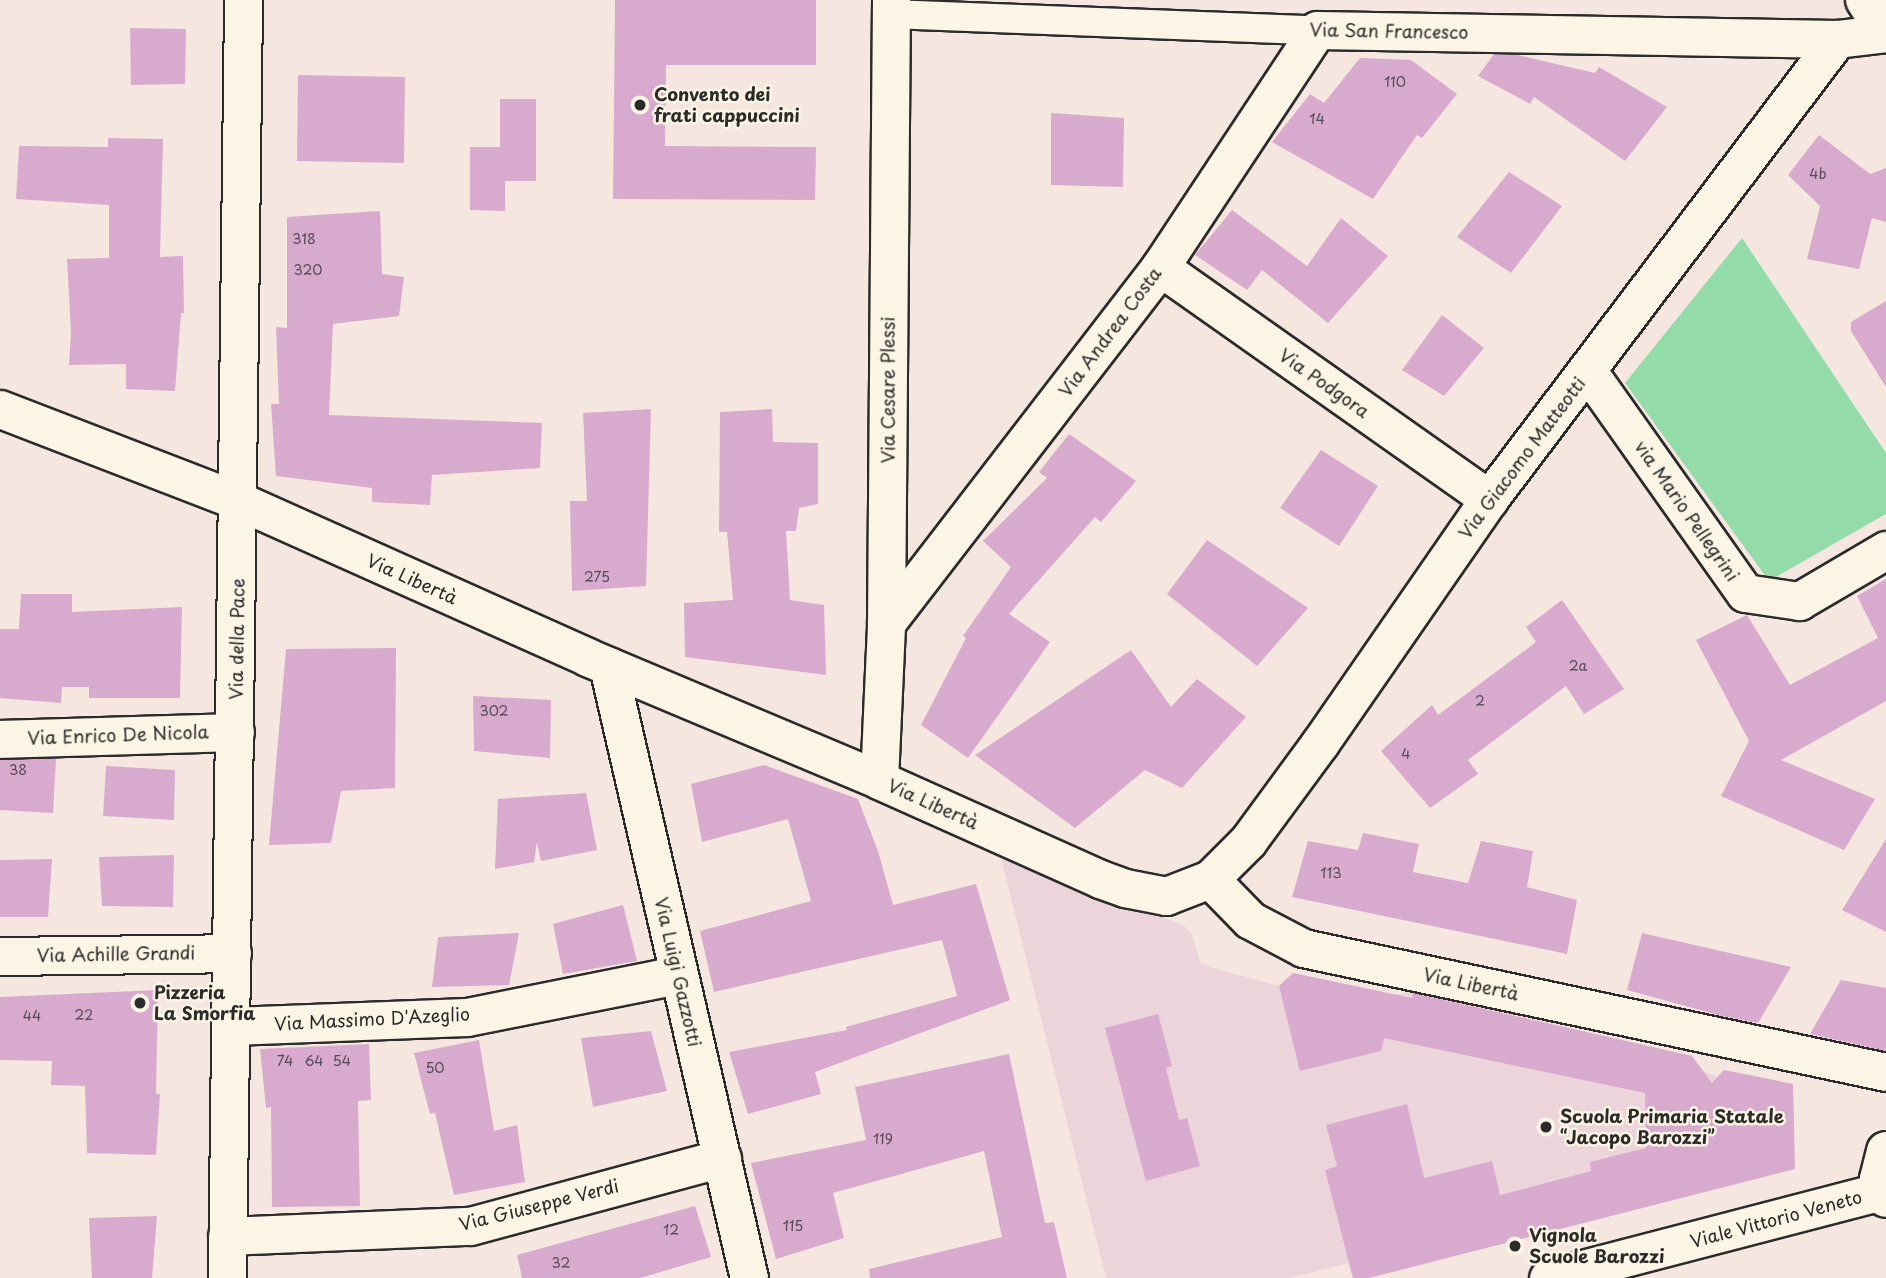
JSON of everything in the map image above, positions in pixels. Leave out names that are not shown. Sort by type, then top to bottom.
[{"type":"main road","points":[[1865,0],[1886,32]]},
{"type":"main road","points":[[1884,1195],[1880,1167],[1886,1151]]},
{"type":"street","name":"Via della Pace","points":[[227,1278],[239,501],[243,0]]},
{"type":"street","name":"Via San Francesco","points":[[891,7],[1317,30],[1837,39],[1886,32]]},
{"type":"street","name":"Via Cesare Plessi","points":[[880,780],[886,623],[891,7]]},
{"type":"street","name":"Via Andrea Costa","points":[[886,623],[1160,267],[1317,30]]},
{"type":"street","name":"Via Giacomo Matteotti","points":[[1210,879],[1248,841],[1312,754],[1489,499],[1837,39]]},
{"type":"street","name":"Via Podgora","points":[[1160,267],[1489,499]]},
{"type":"street","name":"via Mario Pellegrini","points":[[1587,370],[1745,593],[1800,601],[1886,550]]},
{"type":"street","name":"Via Libertà","points":[[0,409],[239,501],[608,666],[880,780],[1125,888],[1166,896],[1210,879],[1250,920],[1303,948],[1886,1072]]},
{"type":"street","name":"Via Luigi Gazzotti","points":[[608,666],[749,1278]]},
{"type":"street","name":"Via Enrico De Nicola","points":[[0,739],[235,732]]},
{"type":"street","name":"Via Achille Grandi","points":[[0,956],[232,953]]},
{"type":"street","name":"Via Massimo D'Azeglio","points":[[230,1026],[467,1017],[678,975]]},
{"type":"street","name":"Via Giuseppe Verdi","points":[[228,1236],[470,1226],[722,1158]]},
{"type":"street","name":"Viale Vittorio Veneto","points":[[1548,1278],[1884,1195]]},
{"type":"shaded area","points":[[999,850],[1184,926],[1192,934],[1200,963],[1213,968],[1279,986],[1293,973],[1394,995],[1413,991],[1692,1056],[1703,1071],[1718,1076],[1724,1070],[1793,1084],[1795,1169],[1369,1278],[1353,1278],[1349,1263],[1289,1278],[1106,1278]]},
{"type":"green space","points":[[1742,238],[1886,453],[1886,514],[1769,581],[1625,383]]},
{"type":"building","name":"Convento dei frati cappuccini","points":[[615,0],[816,0],[816,65],[666,65],[665,146],[816,147],[815,200],[613,199]]},
{"type":"building","points":[[130,28],[186,29],[185,84],[131,85]]},
{"type":"building","points":[[1494,54],[1513,54],[1595,73],[1599,67],[1667,107],[1625,161],[1534,97],[1530,104],[1478,76]]},
{"type":"building","points":[[1360,58],[1411,60],[1457,94],[1422,138],[1417,135],[1373,199],[1272,142],[1310,94],[1324,103]]},
{"type":"building","points":[[298,75],[405,77],[404,163],[297,161]]},
{"type":"building","points":[[500,99],[536,99],[536,181],[505,181],[505,211],[470,210],[470,147],[500,147]]},
{"type":"building","points":[[1051,113],[1124,118],[1123,187],[1051,185]]},
{"type":"building","points":[[1819,135],[1870,174],[1886,168],[1886,222],[1872,218],[1859,269],[1807,259],[1820,206],[1788,175]]},
{"type":"building","points":[[108,138],[163,139],[160,257],[183,256],[184,313],[181,313],[175,391],[126,389],[126,364],[69,365],[71,332],[67,259],[109,258],[109,205],[16,199],[19,146],[108,147]]},
{"type":"building","points":[[1509,172],[1562,206],[1511,273],[1457,237]]},
{"type":"building","points":[[1232,210],[1307,266],[1341,218],[1388,256],[1328,323],[1262,270],[1247,290],[1195,255]]},
{"type":"building","points":[[380,211],[382,274],[404,277],[399,316],[333,324],[329,415],[542,423],[540,468],[432,475],[430,505],[372,502],[372,488],[276,476],[271,404],[279,404],[276,327],[287,328],[287,217]]},
{"type":"building","points":[[1886,301],[1886,387],[1851,331],[1851,322]]},
{"type":"building","points":[[1442,315],[1484,348],[1444,396],[1402,370]]},
{"type":"building","points":[[651,409],[646,586],[572,591],[570,501],[587,501],[583,413]]},
{"type":"building","points":[[772,409],[773,442],[818,443],[818,504],[799,508],[796,531],[786,531],[790,600],[824,605],[826,675],[685,657],[684,603],[733,600],[727,532],[719,532],[720,412]]},
{"type":"building","points":[[1069,434],[1136,481],[1101,522],[1095,517],[1009,614],[1050,642],[968,758],[921,725],[966,638],[963,636],[1011,567],[983,541],[1047,478],[1039,472]]},
{"type":"building","points":[[1321,450],[1378,486],[1339,546],[1280,508]]},
{"type":"building","points":[[1207,540],[1308,608],[1257,666],[1167,594]]},
{"type":"building","points":[[1886,579],[1886,701],[1781,760],[1875,799],[1844,850],[1721,796],[1749,741],[1696,640],[1747,615],[1790,685],[1878,638],[1857,596]]},
{"type":"building","points":[[21,594],[72,594],[72,612],[182,607],[180,698],[89,698],[89,687],[62,687],[61,703],[0,698],[0,629],[19,629]]},
{"type":"building","points":[[1562,600],[1624,689],[1584,714],[1566,686],[1468,760],[1478,774],[1430,808],[1381,751],[1432,705],[1438,715],[1536,642],[1526,627]]},
{"type":"building","points":[[396,648],[395,788],[341,791],[331,843],[269,845],[286,649]]},
{"type":"building","points":[[1131,650],[1171,707],[1197,679],[1246,717],[1182,788],[1145,770],[1075,828],[975,755]]},
{"type":"building","points":[[473,696],[551,700],[550,758],[474,751]]},
{"type":"building","points":[[56,758],[53,813],[0,810],[0,760]]},
{"type":"building","points":[[764,765],[858,799],[878,851],[893,905],[976,884],[1010,1000],[815,1072],[821,1094],[748,1114],[729,1052],[847,1030],[846,1027],[957,996],[942,940],[714,992],[700,931],[811,901],[788,819],[702,842],[691,784]]},
{"type":"building","points":[[106,766],[175,770],[174,820],[103,816]]},
{"type":"building","points":[[586,793],[597,850],[541,861],[537,842],[534,862],[495,869],[498,799]]},
{"type":"building","points":[[1363,833],[1419,844],[1413,872],[1468,883],[1481,841],[1533,851],[1527,887],[1577,900],[1567,954],[1292,897],[1308,841],[1358,850]]},
{"type":"building","points":[[1886,839],[1886,932],[1842,910]]},
{"type":"building","points":[[174,855],[173,907],[102,906],[99,857]]},
{"type":"building","points":[[52,859],[48,917],[0,917],[0,860]]},
{"type":"building","points":[[623,905],[637,961],[563,974],[553,924]]},
{"type":"building","points":[[519,933],[509,985],[432,987],[438,937]]},
{"type":"building","points":[[1642,933],[1791,967],[1758,1023],[1722,1016],[1627,990]]},
{"type":"building","name":"Scuola Primaria Statale “Jacopo Barozzi”","points":[[1293,973],[1412,998],[1413,993],[1692,1056],[1712,1083],[1724,1070],[1793,1084],[1795,1169],[1369,1278],[1353,1278],[1325,1170],[1337,1166],[1326,1125],[1407,1104],[1424,1178],[1492,1161],[1500,1195],[1591,1171],[1590,1162],[1646,1148],[1645,1093],[1384,1038],[1381,1051],[1300,1071],[1279,986]]},
{"type":"building","points":[[1841,980],[1886,988],[1886,1051],[1810,1034]]},
{"type":"building","points":[[158,990],[156,1094],[160,1094],[156,1155],[87,1153],[85,1086],[51,1085],[52,1061],[0,1060],[0,997]]},
{"type":"building","points":[[1158,1014],[1172,1066],[1166,1068],[1179,1120],[1187,1118],[1200,1166],[1146,1181],[1105,1028]]},
{"type":"building","points":[[651,1031],[667,1091],[593,1107],[581,1038]]},
{"type":"building","points":[[479,1040],[494,1131],[517,1125],[525,1182],[454,1195],[435,1113],[430,1114],[414,1053]]},
{"type":"building","points":[[369,1044],[371,1100],[358,1101],[360,1206],[272,1207],[271,1107],[266,1108],[260,1049]]},
{"type":"building","points":[[1009,1054],[1045,1223],[1054,1222],[1067,1278],[870,1278],[869,1269],[1002,1237],[984,1151],[833,1193],[844,1238],[776,1259],[751,1163],[866,1140],[855,1087]]},
{"type":"building","points":[[695,1206],[711,1257],[640,1278],[522,1278],[517,1255]]},
{"type":"building","points":[[157,1216],[152,1278],[92,1278],[89,1218]]},
{"type":"place","name":"Convento dei frati cappuccini","points":[[640,105]]},
{"type":"place","name":"Pizzeria La Smorfia","points":[[140,1003]]},
{"type":"place","name":"Scuola Primaria Statale “Jacopo Barozzi”","points":[[1546,1127]]},
{"type":"place","name":"Vignola Scuole Barozzi","points":[[1515,1246]]}]
